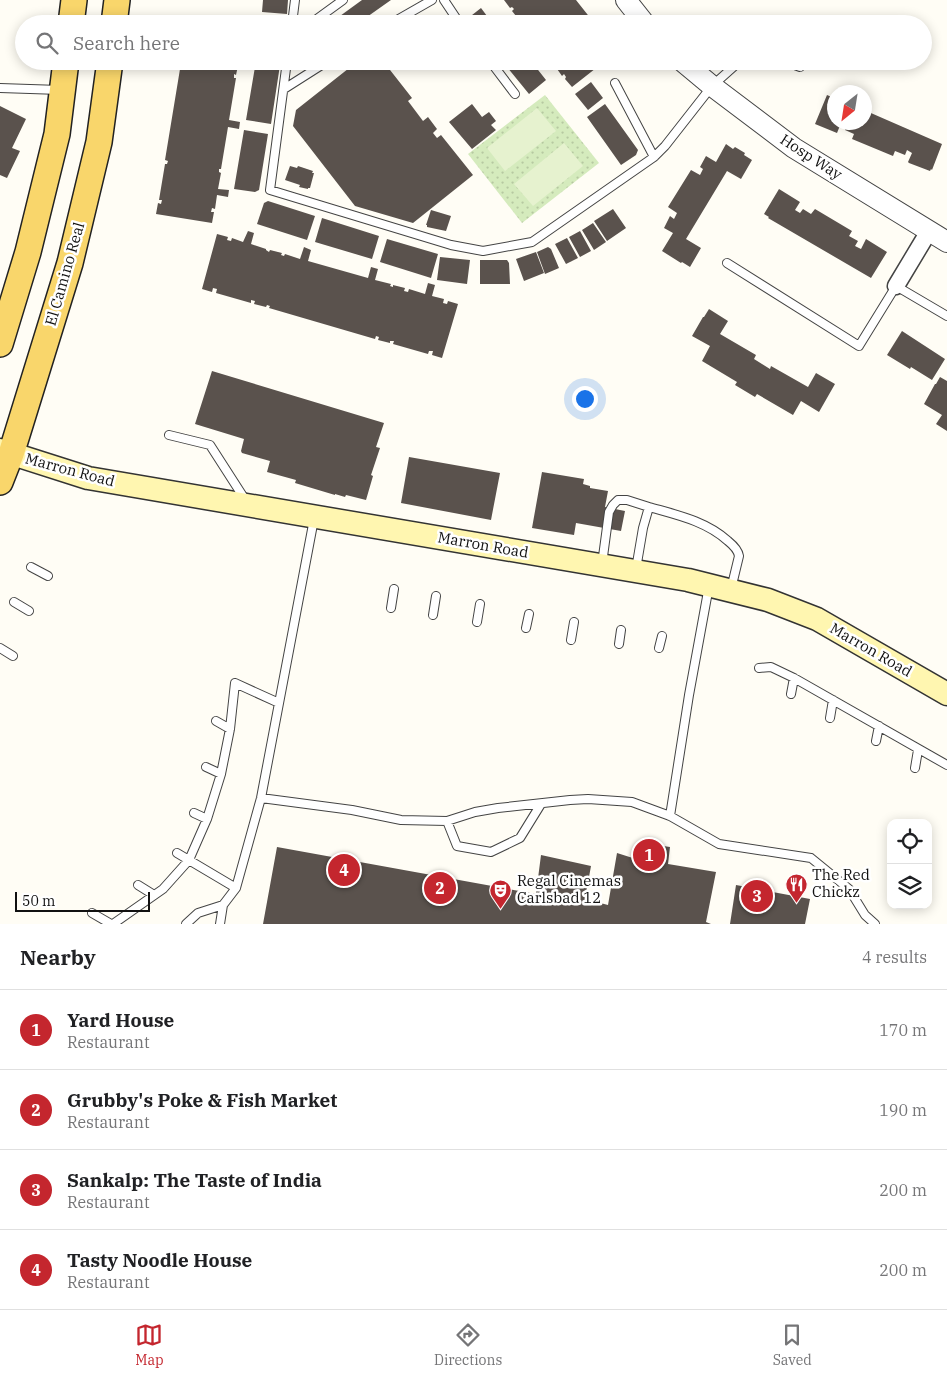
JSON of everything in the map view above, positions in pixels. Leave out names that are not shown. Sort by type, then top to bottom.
[{"type":"main road","points":[[72,15],[74,0]]},
{"type":"main road","points":[[115,15],[117,0]]},
{"type":"main road","points":[[0,344],[28,252],[57,134],[65,70]]},
{"type":"main road","name":"El Camino Real","points":[[0,482],[6,452],[70,263],[99,142],[109,70]]},
{"type":"main road","name":"Marron Road","points":[[6,452],[88,478],[688,580],[768,600],[817,619],[947,694]]},
{"type":"street","points":[[626,0],[638,15]]},
{"type":"street","name":"Hosp Way","points":[[693,70],[794,148],[947,242]]},
{"type":"street","points":[[896,286],[929,231]]},
{"type":"lane","points":[[293,15],[295,0]]},
{"type":"lane","points":[[322,15],[343,0]]},
{"type":"lane","points":[[406,15],[432,0]]},
{"type":"lane","points":[[444,0],[454,15]]},
{"type":"lane","points":[[286,70],[270,190],[451,246],[483,251],[532,242],[654,157],[666,146],[712,86],[730,70]]},
{"type":"lane","points":[[284,89],[314,70]]},
{"type":"lane","points":[[497,70],[515,94]]},
{"type":"lane","points":[[615,84],[654,157]]},
{"type":"lane","points":[[0,88],[62,90]]},
{"type":"lane","points":[[727,263],[858,346],[896,286],[947,316]]},
{"type":"lane","points":[[169,435],[210,444],[248,505]]},
{"type":"lane","points":[[602,565],[609,512],[613,504],[618,500],[627,500],[696,521],[710,527],[733,545],[739,552],[739,556],[731,591]]},
{"type":"lane","points":[[635,571],[649,507]]},
{"type":"lane","points":[[220,924],[223,905],[236,888],[261,798],[314,516]]},
{"type":"lane","points":[[31,567],[48,576]]},
{"type":"lane","points":[[670,816],[709,585]]},
{"type":"lane","points":[[391,608],[394,589]]},
{"type":"lane","points":[[433,615],[436,596]]},
{"type":"lane","points":[[14,602],[29,611]]},
{"type":"lane","points":[[477,622],[480,604]]},
{"type":"lane","points":[[526,628],[529,614]]},
{"type":"lane","points":[[570,640],[574,622]]},
{"type":"lane","points":[[619,644],[621,630]]},
{"type":"lane","points":[[659,648],[662,636]]},
{"type":"lane","points":[[0,648],[13,656]]},
{"type":"lane","points":[[759,668],[771,667],[794,678],[947,765]]},
{"type":"lane","points":[[791,694],[794,678]]},
{"type":"lane","points":[[92,913],[112,924],[162,889],[188,860],[207,819],[221,774],[230,729],[235,683],[279,703]]},
{"type":"lane","points":[[830,718],[833,700]]},
{"type":"lane","points":[[216,721],[230,729]]},
{"type":"lane","points":[[876,741],[879,726]]},
{"type":"lane","points":[[915,768],[918,750]]},
{"type":"lane","points":[[206,767],[221,774]]},
{"type":"lane","points":[[261,798],[352,810],[401,820],[447,821],[474,812],[498,808],[588,799],[632,802],[670,816],[719,844],[811,858],[849,889],[865,915],[876,924]]},
{"type":"lane","points":[[447,821],[456,846],[491,852],[520,838],[541,804]]},
{"type":"lane","points":[[194,813],[207,819]]},
{"type":"lane","points":[[176,853],[236,888]]},
{"type":"lane","points":[[138,884],[154,895]]},
{"type":"lane","points":[[186,924],[198,913],[223,905]]},
{"type":"green space","points":[[545,95],[599,163],[522,223],[468,154]]},
{"type":"green space","points":[[537,108],[556,131],[505,171],[487,148]]},
{"type":"green space","points":[[564,143],[583,166],[533,206],[514,184]]},
{"type":"building","points":[[263,0],[288,0],[287,14],[262,12]]},
{"type":"building","points":[[362,0],[391,0],[370,15],[341,15]]},
{"type":"building","points":[[504,0],[576,0],[588,15],[515,15],[512,11],[514,9],[510,8]]},
{"type":"building","points":[[481,8],[486,15],[472,15]]},
{"type":"building","points":[[180,70],[237,70],[236,75],[234,74],[234,78],[236,78],[229,120],[240,122],[239,129],[228,127],[221,169],[219,169],[221,173],[218,189],[229,190],[228,197],[217,195],[215,209],[212,208],[211,212],[214,212],[212,223],[156,214],[158,203],[161,204],[162,200],[159,200],[165,164],[168,161],[165,160]]},
{"type":"building","points":[[254,70],[279,70],[271,124],[246,120]]},
{"type":"building","points":[[347,70],[390,70],[412,98],[408,101],[423,121],[428,117],[437,129],[433,133],[437,138],[441,135],[473,175],[413,223],[355,206],[293,126],[296,110]]},
{"type":"building","points":[[509,70],[538,70],[546,80],[529,94]]},
{"type":"building","points":[[558,70],[594,70],[572,87],[565,79],[564,74],[562,76]]},
{"type":"building","points":[[591,82],[603,98],[588,110],[575,94]]},
{"type":"building","points":[[827,95],[827,129],[815,124]]},
{"type":"building","points":[[472,104],[482,117],[489,112],[496,121],[491,125],[496,130],[472,149],[449,122]]},
{"type":"building","points":[[605,104],[638,150],[636,155],[621,165],[587,117]]},
{"type":"building","points":[[0,106],[26,119],[12,148],[20,151],[7,178],[0,175]]},
{"type":"building","points":[[872,113],[942,144],[930,171],[909,163],[912,153],[907,150],[905,155],[895,151],[893,156],[852,139],[854,134],[845,130],[872,130]]},
{"type":"building","points":[[244,130],[268,134],[259,190],[255,192],[234,189]]},
{"type":"building","points":[[726,144],[733,149],[735,147],[745,153],[744,155],[752,160],[741,179],[727,171],[686,239],[701,248],[690,267],[662,251],[673,233],[664,228],[670,216],[674,219],[677,213],[668,207],[691,170],[700,175],[703,169],[700,167],[706,156],[716,162]]},
{"type":"building","points":[[290,166],[297,168],[298,166],[313,171],[310,188],[299,187],[300,185],[285,180]]},
{"type":"building","points":[[779,189],[800,202],[795,210],[800,213],[803,209],[811,214],[815,209],[852,231],[849,236],[858,241],[855,246],[861,249],[866,239],[887,252],[871,278],[768,218],[764,214]]},
{"type":"building","points":[[268,201],[315,216],[307,240],[257,224],[264,203]]},
{"type":"building","points":[[613,209],[626,228],[607,241],[594,221]]},
{"type":"building","points":[[431,210],[451,216],[446,231],[427,227]]},
{"type":"building","points":[[322,218],[379,236],[372,259],[315,242]]},
{"type":"building","points":[[593,223],[606,242],[594,250],[582,230]]},
{"type":"building","points":[[248,231],[254,233],[251,244],[266,249],[269,252],[270,250],[282,253],[281,255],[284,256],[285,254],[300,259],[304,247],[311,250],[308,261],[368,278],[371,267],[378,269],[375,280],[391,284],[390,286],[393,287],[393,285],[405,288],[404,291],[408,292],[409,289],[425,294],[428,283],[435,285],[432,296],[444,299],[443,303],[447,304],[448,301],[458,304],[442,358],[432,355],[433,351],[429,351],[428,354],[393,344],[394,341],[390,341],[390,343],[378,340],[379,337],[376,336],[375,339],[269,308],[270,306],[267,305],[266,307],[254,304],[255,301],[251,300],[251,303],[216,293],[217,289],[213,288],[212,292],[202,289],[217,234],[228,237],[227,240],[231,241],[232,238],[243,242]]},
{"type":"building","points":[[580,231],[591,251],[580,257],[569,237]]},
{"type":"building","points":[[567,238],[578,258],[566,264],[555,244]]},
{"type":"building","points":[[387,239],[438,254],[431,278],[380,262]]},
{"type":"building","points":[[548,247],[551,249],[559,268],[545,274],[537,252]]},
{"type":"building","points":[[536,252],[544,273],[524,281],[516,259]]},
{"type":"building","points":[[440,257],[470,260],[467,284],[437,280]]},
{"type":"building","points":[[480,260],[507,260],[509,263],[510,284],[480,284]]},
{"type":"building","points":[[709,309],[728,321],[720,334],[756,355],[754,359],[770,369],[771,366],[808,387],[816,373],[835,384],[819,412],[801,401],[793,415],[757,394],[755,397],[735,385],[737,382],[702,361],[710,346],[692,336]]},
{"type":"building","points":[[902,331],[945,359],[932,380],[887,355]]},
{"type":"building","points":[[212,371],[384,423],[376,447],[380,448],[371,475],[373,476],[366,500],[346,495],[345,497],[335,495],[295,483],[296,480],[267,472],[270,461],[242,453],[244,439],[195,424]]},
{"type":"building","points":[[940,377],[947,381],[947,431],[936,424],[942,415],[924,404]]},
{"type":"building","points":[[409,457],[500,473],[491,520],[401,503]]},
{"type":"building","points":[[542,472],[584,479],[583,484],[590,486],[590,488],[608,491],[605,507],[625,511],[621,531],[576,523],[574,535],[532,528]]},
{"type":"building","points":[[642,843],[670,847],[668,864],[716,872],[706,922],[711,924],[263,924],[277,847],[536,894],[541,855],[591,866],[585,899],[608,905],[617,853],[639,860]]},
{"type":"building","points":[[736,885],[810,899],[805,924],[730,924]]},
{"type":"place","name":"Yard House","points":[[649,855]]},
{"type":"place","name":"Tasty Noodle House","points":[[344,870]]},
{"type":"place","name":"Grubby's Poke & Fish Market","points":[[440,888]]},
{"type":"place","name":"Sankalp: The Taste of India","points":[[757,896]]},
{"type":"place","name":"The Red Chickz","points":[[796,903]]},
{"type":"place","name":"Regal Cinemas Carlsbad 12","points":[[501,909]]}]
